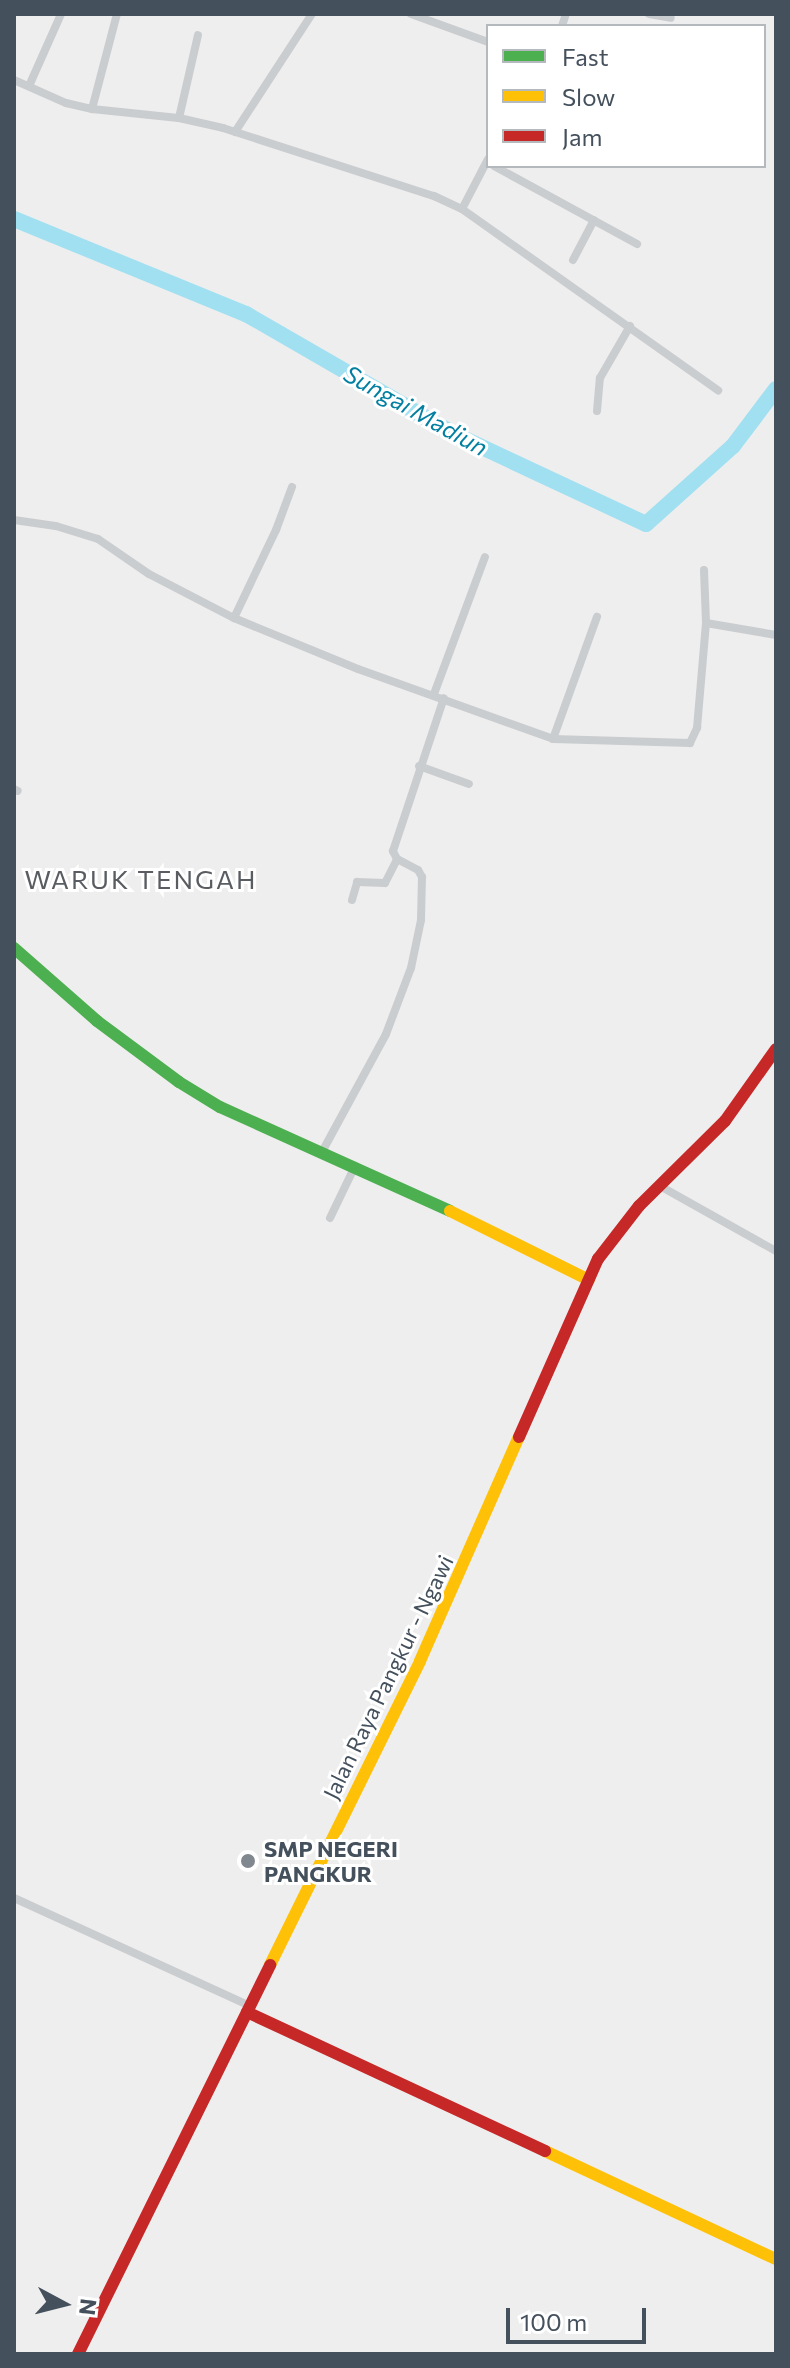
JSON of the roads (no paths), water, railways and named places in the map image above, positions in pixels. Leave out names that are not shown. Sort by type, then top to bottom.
[{"type":"main road","points":[[14,948],[97,1021],[179,1082],[220,1107],[355,1166],[589,1280]]},
{"type":"main road","name":"Jalan Raya Pangkur - Ngawi","points":[[78,2354],[450,1598],[589,1280],[612,1236],[725,1121],[776,1049]]},
{"type":"main road","points":[[249,2009],[776,2259]]},
{"type":"street","points":[[29,86],[61,14]]},
{"type":"street","points":[[92,109],[117,14]]},
{"type":"street","points":[[235,132],[312,14]]},
{"type":"street","points":[[411,14],[486,41]]},
{"type":"street","points":[[649,14],[671,18]]},
{"type":"street","points":[[179,118],[198,35]]},
{"type":"street","points":[[14,80],[66,103],[92,109],[179,118],[235,132],[333,166],[403,185],[462,209],[718,390]]},
{"type":"street","points":[[462,209],[486,168]]},
{"type":"street","points":[[498,168],[637,244]]},
{"type":"street","points":[[573,260],[594,220]]},
{"type":"street","points":[[597,411],[600,378],[630,326]]},
{"type":"street","points":[[234,618],[276,530],[292,487]]},
{"type":"street","points":[[14,520],[56,526],[98,539],[149,574],[234,618],[358,669],[553,739],[637,743],[693,741],[706,623],[704,570]]},
{"type":"street","points":[[434,694],[485,557]]},
{"type":"street","points":[[553,739],[597,617]]},
{"type":"street","points":[[706,623],[776,635]]},
{"type":"street","points":[[322,1152],[386,1034],[411,968],[423,904],[422,877],[418,870],[397,859],[393,851],[444,698]]},
{"type":"street","points":[[419,766],[469,784]]},
{"type":"street","points":[[352,900],[357,882],[385,883],[397,859]]},
{"type":"street","points":[[330,1218],[355,1166]]},
{"type":"street","points":[[660,1186],[776,1251]]},
{"type":"street","points":[[14,1898],[249,2009]]},
{"type":"waterway","name":"Sungai Madiun","points":[[14,219],[246,314],[454,434],[646,524],[733,446],[776,389]]},
{"type":"place","name":"SMP NEGERI PANGKUR","points":[[248,1861]]},
{"type":"district","name":"WARUK TENGAH","points":[[141,879]]}]
